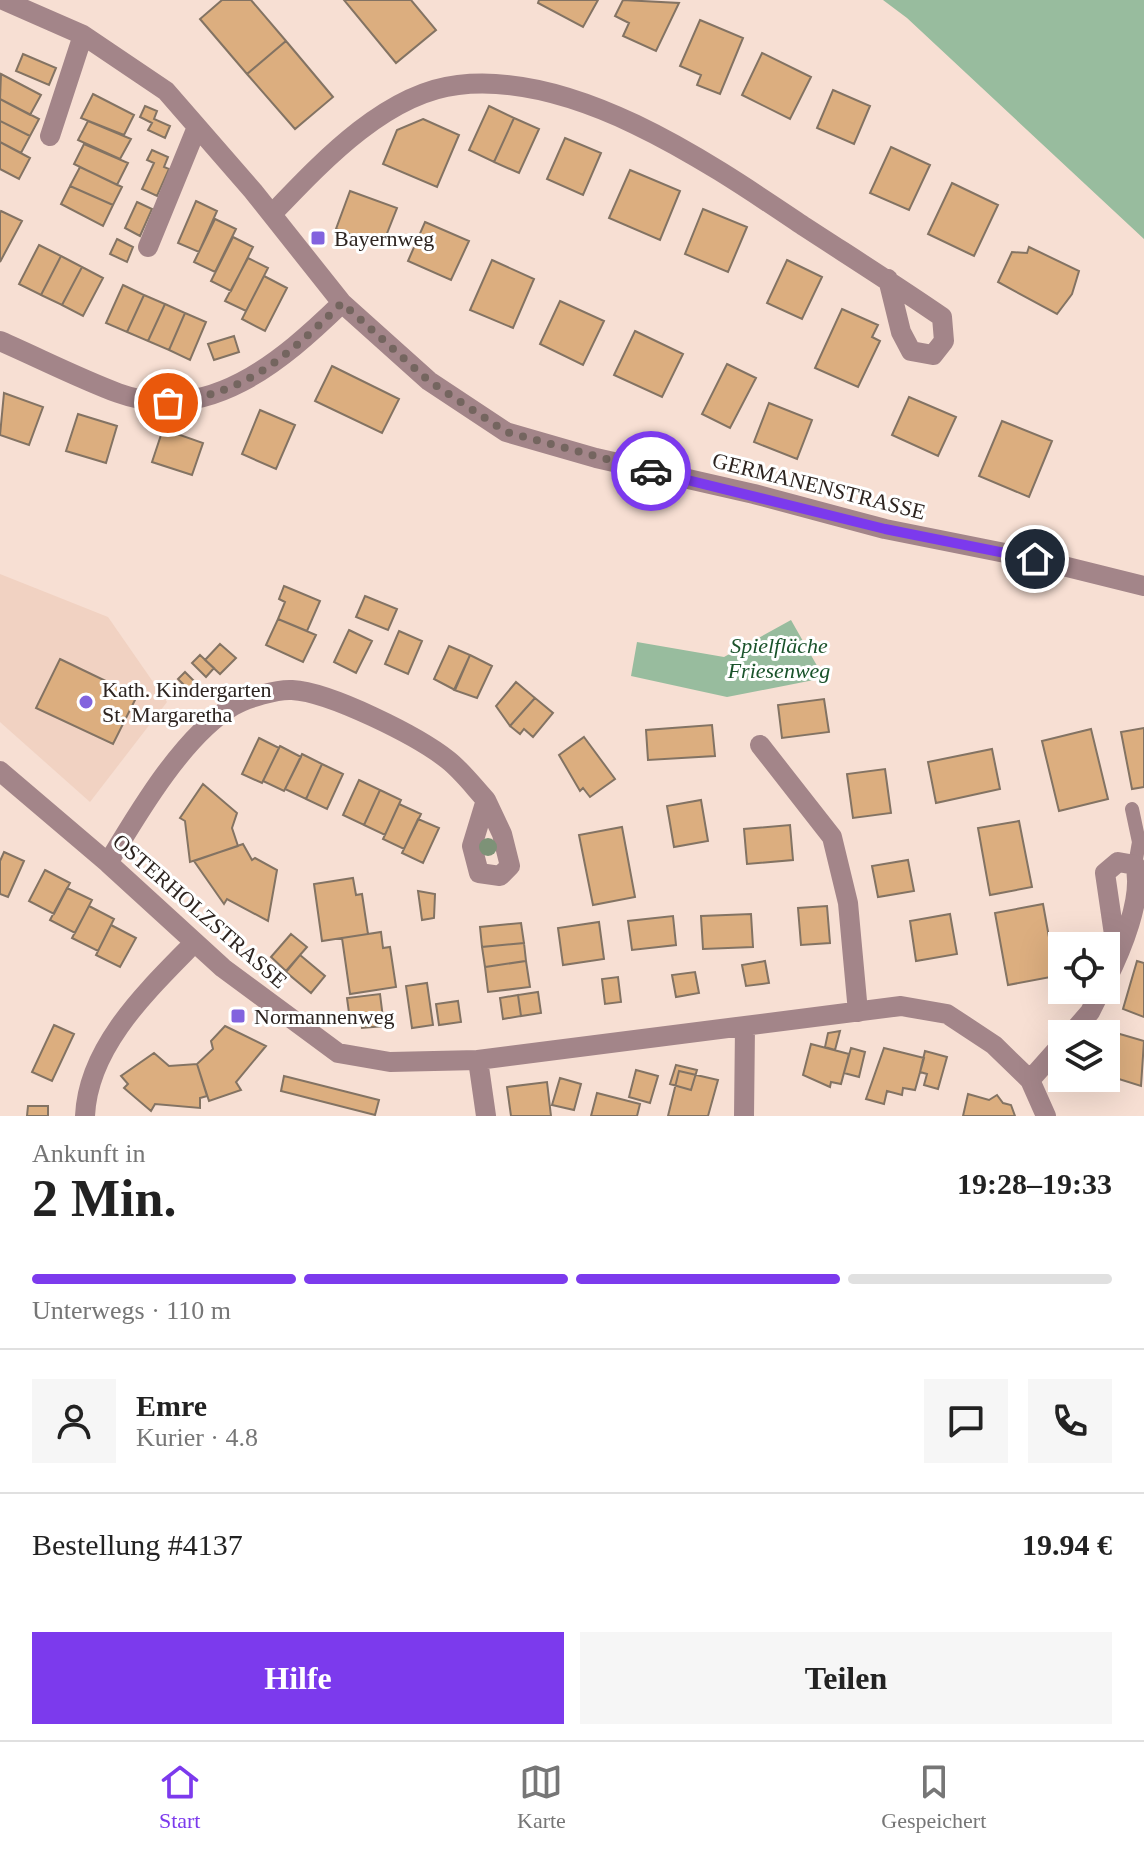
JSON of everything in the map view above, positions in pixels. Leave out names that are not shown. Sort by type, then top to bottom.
[{"type":"street","name":"GERMANENSTRASSE","points":[[3,0],[83,35],[166,91],[272,214],[342,303],[429,381],[506,432],[596,458],[754,494],[885,529],[1035,559],[1144,586]]},
{"type":"street","points":[[50,136],[83,35]]},
{"type":"street","points":[[272,214],[350,138],[412,99],[458,85],[543,89],[677,145],[888,279]]},
{"type":"street","points":[[148,247],[197,127]]},
{"type":"street","points":[[0,341],[120,394],[168,403],[218,395],[239,386],[278,361],[342,303]]},
{"type":"street","points":[[108,863],[151,792],[214,720],[236,704],[292,690],[354,709],[402,731],[448,760],[486,800]]},
{"type":"street","points":[[760,745],[832,837],[848,903],[858,1012]]},
{"type":"street","name":"OSTERHOLZSTRASSE","points":[[0,771],[108,863],[194,943],[338,1053],[390,1062],[478,1060],[901,1006],[947,1014],[994,1045],[1030,1080],[1046,1116]]},
{"type":"street","points":[[1114,932],[1105,873],[1118,862],[1135,865],[1140,879],[1120,945]]},
{"type":"street","points":[[85,1116],[96,1071],[109,1041],[145,993],[194,943]]},
{"type":"street","points":[[744,1116],[745,1027]]},
{"type":"street","points":[[478,1060],[486,1116]]},
{"type":"street","points":[[1030,1080],[1048,1060]]},
{"type":"lane","points":[[1132,809],[1139,842],[1135,865]]},
{"type":"shaded area","points":[[0,574],[108,617],[167,702],[90,802],[0,722]]},
{"type":"green space","points":[[883,0],[1144,0],[1144,239],[907,18]]},
{"type":"green space","name":"Spielfläche Friesenweg","points":[[791,620],[824,678],[727,697],[631,676],[637,642],[724,657]]},
{"type":"building","points":[[222,0],[251,0],[286,41],[247,74],[200,19]]},
{"type":"building","points":[[344,0],[411,0],[436,30],[396,63]]},
{"type":"building","points":[[539,0],[598,0],[583,27],[538,3]]},
{"type":"building","points":[[623,0],[679,3],[656,51],[623,36],[629,23],[615,16]]},
{"type":"building","points":[[700,20],[743,38],[720,94],[697,85],[701,75],[680,66]]},
{"type":"building","points":[[286,41],[333,97],[295,129],[247,74]]},
{"type":"building","points":[[762,53],[811,77],[790,119],[742,95]]},
{"type":"building","points":[[23,54],[56,68],[49,85],[16,71]]},
{"type":"building","points":[[1,74],[41,95],[30,115],[0,99]]},
{"type":"building","points":[[833,90],[870,106],[854,144],[817,128]]},
{"type":"building","points":[[93,94],[134,115],[124,135],[81,118]]},
{"type":"building","points":[[0,99],[39,119],[30,136],[0,121]]},
{"type":"building","points":[[145,106],[157,111],[154,119],[170,126],[165,138],[148,130],[152,123],[140,117]]},
{"type":"building","points":[[489,106],[514,118],[494,162],[469,150]]},
{"type":"building","points":[[514,118],[539,129],[519,173],[494,162]]},
{"type":"building","points":[[423,119],[459,135],[437,187],[383,164],[397,130]]},
{"type":"building","points":[[0,121],[30,136],[21,153],[0,142]]},
{"type":"building","points":[[88,121],[131,139],[120,159],[78,140]]},
{"type":"building","points":[[565,138],[601,153],[583,195],[547,179]]},
{"type":"building","points":[[0,142],[30,158],[19,179],[0,169]]},
{"type":"building","points":[[84,144],[128,163],[117,185],[74,164]]},
{"type":"building","points":[[891,147],[930,165],[909,210],[870,193]]},
{"type":"building","points":[[152,150],[168,157],[164,167],[169,169],[157,196],[142,189],[154,163],[147,160]]},
{"type":"building","points":[[80,167],[122,187],[113,205],[70,186]]},
{"type":"building","points":[[630,170],[680,191],[660,240],[609,218]]},
{"type":"building","points":[[952,183],[998,205],[974,256],[928,234]]},
{"type":"building","points":[[70,186],[113,205],[103,226],[61,204]]},
{"type":"building","points":[[350,191],[397,208],[382,246],[336,229]]},
{"type":"building","points":[[196,201],[217,211],[199,252],[178,243]]},
{"type":"building","points":[[137,202],[152,209],[140,236],[125,228]]},
{"type":"building","points":[[703,209],[747,227],[728,272],[685,254]]},
{"type":"building","points":[[0,213],[22,221],[0,262]]},
{"type":"building","points":[[215,219],[236,229],[215,272],[194,262]]},
{"type":"building","points":[[425,222],[469,241],[451,280],[408,261]]},
{"type":"building","points":[[233,237],[253,247],[231,291],[211,281]]},
{"type":"building","points":[[117,239],[133,247],[127,262],[110,254]]},
{"type":"building","points":[[39,245],[61,256],[41,295],[19,284]]},
{"type":"building","points":[[1029,247],[1079,271],[1072,294],[1057,314],[998,282],[1012,252],[1027,253]]},
{"type":"building","points":[[61,256],[82,267],[62,305],[41,295]]},
{"type":"building","points":[[248,258],[268,268],[246,311],[225,301]]},
{"type":"building","points":[[492,260],[534,279],[513,328],[470,310]]},
{"type":"building","points":[[787,260],[822,277],[802,319],[767,303]]},
{"type":"building","points":[[82,267],[103,278],[83,316],[62,305]]},
{"type":"building","points":[[264,276],[287,288],[265,331],[242,319]]},
{"type":"building","points":[[123,285],[144,295],[127,332],[106,323]]},
{"type":"building","points":[[144,295],[165,304],[148,341],[127,332]]},
{"type":"building","points":[[560,301],[604,321],[583,365],[540,344]]},
{"type":"building","points":[[165,304],[185,313],[169,350],[148,341]]},
{"type":"building","points":[[842,309],[878,325],[872,337],[880,341],[858,387],[815,368]]},
{"type":"building","points":[[185,313],[206,322],[190,360],[169,350]]},
{"type":"building","points":[[635,331],[683,354],[662,397],[614,375]]},
{"type":"building","points":[[234,336],[239,352],[214,360],[208,344]]},
{"type":"building","points":[[727,364],[756,378],[730,428],[702,414]]},
{"type":"building","points":[[332,366],[399,399],[382,433],[315,401]]},
{"type":"building","points":[[4,393],[43,407],[29,445],[0,435]]},
{"type":"building","points":[[909,397],[956,417],[938,456],[892,435]]},
{"type":"building","points":[[769,403],[812,420],[797,459],[754,442]]},
{"type":"building","points":[[260,410],[295,425],[276,469],[242,454]]},
{"type":"building","points":[[78,414],[117,426],[106,463],[66,451]]},
{"type":"building","points":[[1002,421],[1052,441],[1029,497],[979,476]]},
{"type":"building","points":[[163,429],[203,443],[192,475],[152,462]]},
{"type":"building","points":[[284,586],[320,601],[307,631],[278,619],[285,602],[279,599]]},
{"type":"building","points":[[365,596],[397,609],[388,630],[356,617]]},
{"type":"building","points":[[278,619],[316,635],[303,662],[266,645]]},
{"type":"building","points":[[349,630],[372,641],[356,673],[334,662]]},
{"type":"building","points":[[399,631],[422,641],[408,674],[385,664]]},
{"type":"building","points":[[220,644],[236,658],[220,674],[205,660]]},
{"type":"building","points":[[449,646],[470,655],[455,690],[434,679]]},
{"type":"building","points":[[200,655],[214,668],[206,677],[192,663]]},
{"type":"building","points":[[470,655],[492,666],[477,698],[454,690]]},
{"type":"building","name":"Kath. Kindergarten St. Margaretha","points":[[60,659],[137,696],[113,744],[36,708]]},
{"type":"building","points":[[185,672],[200,687],[193,694],[178,679]]},
{"type":"building","points":[[516,682],[535,698],[510,726],[496,706]]},
{"type":"building","points":[[535,698],[553,713],[533,737],[524,729],[520,734],[510,726]]},
{"type":"building","points":[[824,699],[829,732],[782,738],[778,705]]},
{"type":"building","points":[[712,725],[715,756],[648,760],[646,730]]},
{"type":"building","points":[[1144,728],[1144,787],[1132,789],[1121,732]]},
{"type":"building","points":[[1091,729],[1108,799],[1059,811],[1042,741]]},
{"type":"building","points":[[584,737],[615,779],[590,797],[583,788],[580,791],[559,755]]},
{"type":"building","points":[[259,738],[279,748],[262,783],[242,774]]},
{"type":"building","points":[[280,746],[301,757],[284,791],[263,781]]},
{"type":"building","points":[[992,749],[1000,789],[936,803],[928,762]]},
{"type":"building","points":[[302,754],[322,764],[306,799],[285,789]]},
{"type":"building","points":[[322,764],[343,774],[327,809],[306,799]]},
{"type":"building","points":[[885,769],[891,813],[853,818],[847,774]]},
{"type":"building","points":[[359,780],[380,790],[364,825],[343,815]]},
{"type":"building","points":[[203,784],[237,813],[232,828],[238,846],[190,862],[185,821],[180,818]]},
{"type":"building","points":[[380,790],[401,800],[385,835],[364,825]]},
{"type":"building","points":[[701,800],[708,841],[674,847],[667,806]]},
{"type":"building","points":[[399,804],[421,814],[404,849],[383,839]]},
{"type":"building","points":[[418,819],[439,828],[423,863],[402,853]]},
{"type":"building","points":[[1019,821],[1032,887],[990,895],[978,828]]},
{"type":"building","points":[[790,825],[793,860],[747,864],[744,829]]},
{"type":"building","points":[[622,827],[635,897],[593,905],[579,835]]},
{"type":"building","points":[[243,844],[252,860],[255,858],[277,870],[268,921],[227,899],[224,904],[194,861]]},
{"type":"building","points":[[4,852],[24,861],[8,897],[0,894],[0,861]]},
{"type":"building","points":[[908,860],[914,891],[878,897],[872,866]]},
{"type":"building","points":[[45,870],[70,883],[54,914],[29,901]]},
{"type":"building","points":[[353,878],[356,895],[362,894],[368,934],[322,941],[314,884]]},
{"type":"building","points":[[67,888],[92,900],[75,933],[50,920]]},
{"type":"building","points":[[418,891],[435,894],[434,918],[422,920]]},
{"type":"building","points":[[1043,904],[1048,932],[1048,978],[1008,985],[995,913]]},
{"type":"building","points":[[89,906],[114,919],[98,951],[72,938]]},
{"type":"building","points":[[827,906],[830,943],[801,945],[798,908]]},
{"type":"building","points":[[751,914],[753,947],[703,949],[701,916]]},
{"type":"building","points":[[950,914],[957,954],[916,961],[910,921]]},
{"type":"building","points":[[673,916],[676,945],[632,950],[628,921]]},
{"type":"building","points":[[599,922],[604,959],[563,965],[558,928]]},
{"type":"building","points":[[521,923],[524,943],[482,947],[480,927]]},
{"type":"building","points":[[111,925],[136,938],[120,967],[96,955]]},
{"type":"building","points":[[381,932],[383,948],[390,947],[396,987],[350,994],[342,938]]},
{"type":"building","points":[[291,934],[307,947],[286,971],[271,957]]},
{"type":"building","points":[[524,943],[526,961],[485,967],[482,947]]},
{"type":"building","points":[[300,955],[325,976],[311,993],[286,972]]},
{"type":"building","points":[[526,961],[530,987],[488,992],[485,967]]},
{"type":"building","points":[[765,961],[769,983],[746,986],[742,965]]},
{"type":"building","points":[[1137,961],[1144,963],[1144,1017],[1123,1009]]},
{"type":"building","points":[[695,972],[699,993],[676,997],[672,975]]},
{"type":"building","points":[[618,977],[621,1002],[605,1004],[602,979]]},
{"type":"building","points":[[427,983],[433,1025],[412,1028],[406,986]]},
{"type":"building","points":[[538,992],[541,1013],[521,1016],[518,995]]},
{"type":"building","points":[[380,994],[384,1026],[362,1028],[361,1018],[350,1020],[347,998]]},
{"type":"building","points":[[518,995],[521,1016],[503,1019],[500,998]]},
{"type":"building","points":[[458,1001],[461,1022],[439,1025],[436,1004]]},
{"type":"building","points":[[54,1025],[74,1034],[52,1081],[32,1072]]},
{"type":"building","points":[[225,1026],[266,1046],[236,1082],[241,1090],[209,1101],[197,1064],[213,1049],[211,1041]]},
{"type":"building","points":[[840,1031],[835,1050],[825,1047],[828,1033]]},
{"type":"building","points":[[1120,1034],[1144,1041],[1141,1086],[1120,1079]]},
{"type":"building","points":[[811,1044],[849,1054],[841,1084],[831,1082],[830,1087],[803,1075]]},
{"type":"building","points":[[851,1048],[865,1052],[859,1077],[844,1073]]},
{"type":"building","points":[[884,1048],[924,1058],[915,1090],[903,1088],[902,1095],[887,1091],[884,1104],[866,1099]]},
{"type":"building","points":[[925,1051],[947,1057],[938,1089],[924,1085],[927,1074],[920,1072]]},
{"type":"building","points":[[154,1053],[169,1066],[197,1064],[207,1096],[200,1098],[200,1108],[155,1104],[151,1111],[124,1088],[128,1084],[121,1076]]},
{"type":"building","points":[[676,1065],[697,1070],[691,1090],[670,1084]]},
{"type":"building","points":[[636,1070],[658,1076],[650,1103],[629,1097]]},
{"type":"building","points":[[679,1071],[718,1080],[708,1116],[668,1116]]},
{"type":"building","points":[[284,1076],[379,1100],[375,1115],[281,1091]]},
{"type":"building","points":[[560,1078],[581,1084],[574,1110],[552,1105]]},
{"type":"building","points":[[547,1082],[551,1116],[511,1116],[507,1087]]},
{"type":"building","points":[[597,1093],[640,1104],[637,1116],[591,1116]]},
{"type":"building","points":[[968,1094],[989,1100],[997,1095],[1003,1103],[1011,1105],[1015,1116],[963,1116]]},
{"type":"building","points":[[28,1106],[48,1106],[48,1116],[27,1116]]},
{"type":"way so far","points":[[168,403],[218,395],[239,386],[278,361],[342,303],[429,381],[506,432],[651,471]]},
{"type":"place","name":"Bayernweg","points":[[318,238]]},
{"type":"place","name":"Kath. Kindergarten St. Margaretha","points":[[86,702]]},
{"type":"place","name":"Normannenweg","points":[[238,1016]]},
{"type":"route","points":[[651,471],[754,494],[885,529],[1035,559]]}]
